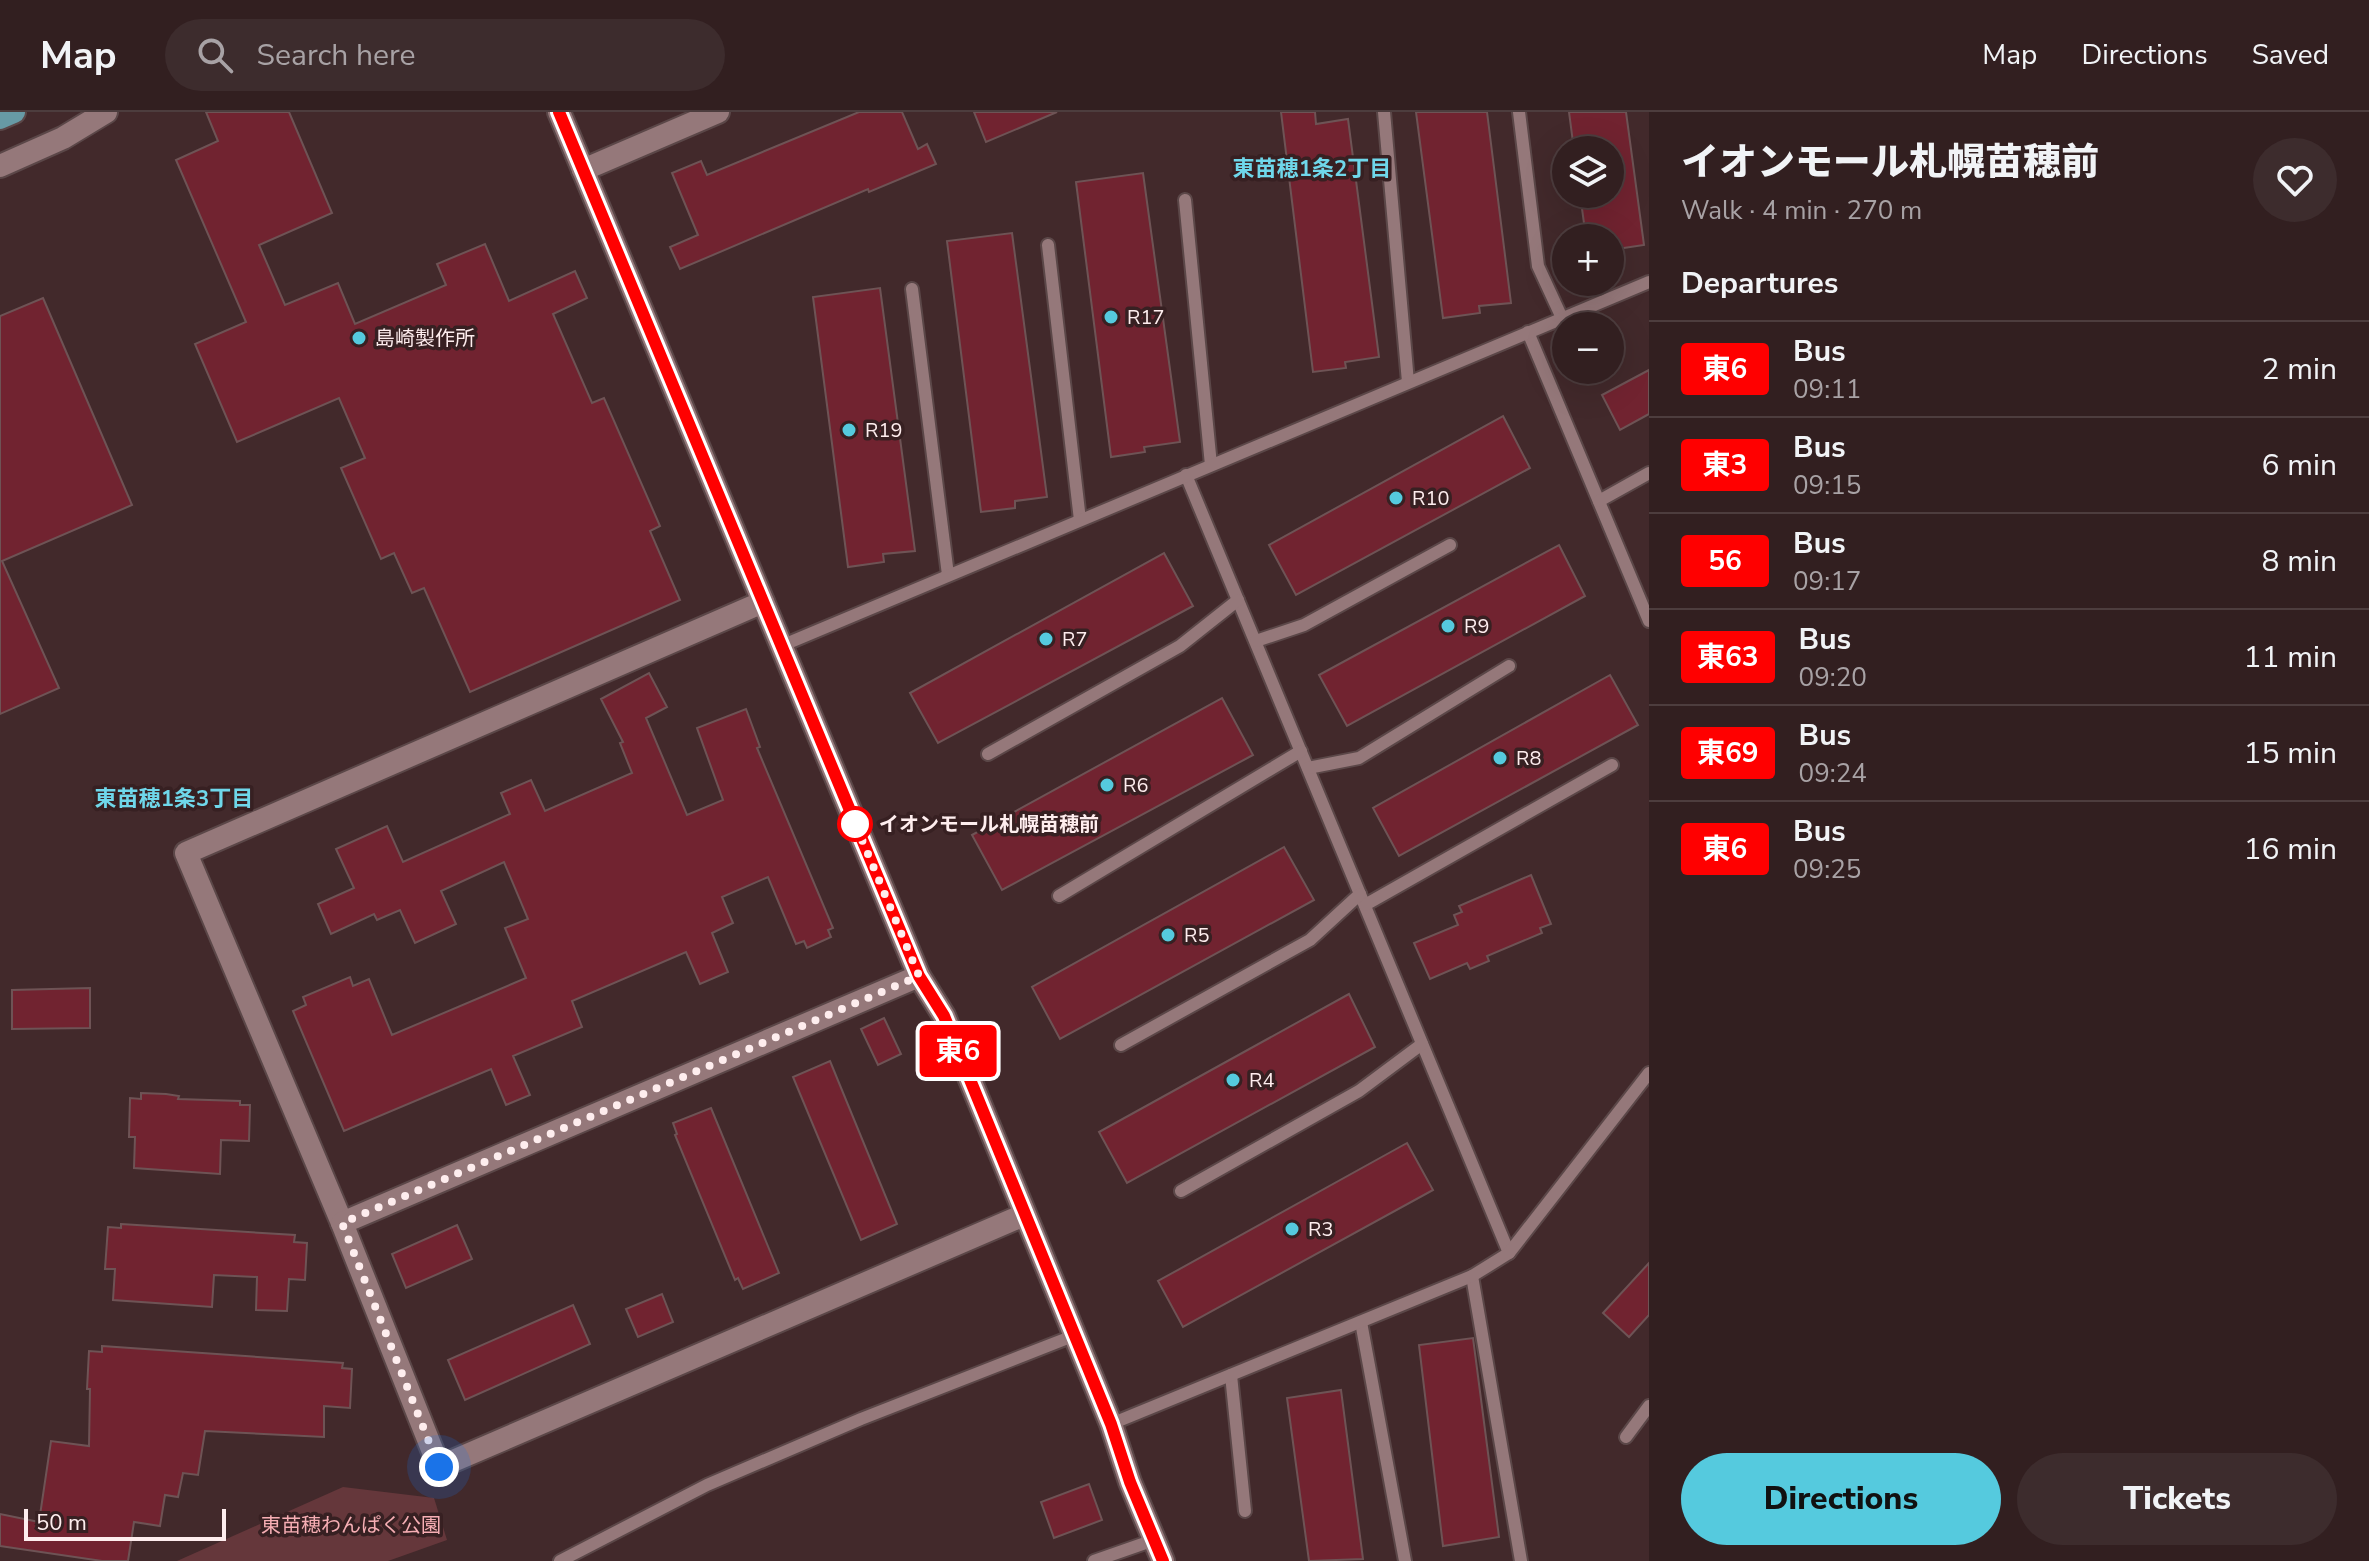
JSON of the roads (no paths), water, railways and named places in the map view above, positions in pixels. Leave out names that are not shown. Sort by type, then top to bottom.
[{"type":"main road","points":[[0,118],[14,112]]},
{"type":"street","points":[[0,166],[63,138],[106,112]]},
{"type":"street","points":[[559,112],[919,976],[944,1016],[1111,1424],[1130,1482],[1163,1561]]},
{"type":"street","points":[[583,170],[718,112]]},
{"type":"street","points":[[763,602],[186,853],[342,1223],[439,1467],[1024,1215]]},
{"type":"street","points":[[342,1223],[919,976]]},
{"type":"lane","points":[[1384,112],[1408,382]]},
{"type":"lane","points":[[1519,112],[1538,266],[1559,312]]},
{"type":"lane","points":[[1185,200],[1211,465]]},
{"type":"lane","points":[[1048,245],[1080,520]]},
{"type":"lane","points":[[1576,312],[1649,282]]},
{"type":"lane","points":[[912,289],[948,575]]},
{"type":"lane","points":[[781,646],[1552,322]]},
{"type":"lane","points":[[1528,332],[1649,621]]},
{"type":"lane","points":[[1599,501],[1649,473]]},
{"type":"lane","points":[[1186,475],[1509,1253]]},
{"type":"lane","points":[[1256,641],[1304,625],[1450,545]]},
{"type":"lane","points":[[988,754],[1180,646],[1238,600]]},
{"type":"lane","points":[[1308,768],[1359,758],[1509,666]]},
{"type":"lane","points":[[1059,896],[1301,751]]},
{"type":"lane","points":[[1121,1045],[1310,940],[1362,899],[1612,765]]},
{"type":"lane","points":[[1181,1191],[1359,1091],[1422,1044]]},
{"type":"lane","points":[[1111,1424],[1472,1276],[1509,1253],[1649,1073]]},
{"type":"lane","points":[[1472,1276],[1521,1561]]},
{"type":"lane","points":[[1361,1322],[1405,1561]]},
{"type":"lane","points":[[560,1561],[707,1485],[861,1419],[1073,1336]]},
{"type":"lane","points":[[1231,1375],[1245,1511]]},
{"type":"lane","points":[[1626,1437],[1649,1406]]},
{"type":"lane","points":[[1094,1561],[1154,1540]]},
{"type":"place","name":"R17","points":[[1111,317]]},
{"type":"place","name":"島崎製作所","points":[[359,338]]},
{"type":"place","name":"R19","points":[[849,430]]},
{"type":"place","name":"R10","points":[[1396,498]]},
{"type":"place","name":"R9","points":[[1448,626]]},
{"type":"place","name":"R7","points":[[1046,639]]},
{"type":"place","name":"R8","points":[[1500,758]]},
{"type":"place","name":"R6","points":[[1107,785]]},
{"type":"place","name":"イオンモール札幌苗穂前","points":[[855,824]]},
{"type":"place","name":"R5","points":[[1168,935]]},
{"type":"place","name":"R4","points":[[1233,1080]]},
{"type":"place","name":"R3","points":[[1292,1229]]},
{"type":"district","name":"東苗穂1条2丁目","points":[[1312,169]]},
{"type":"district","name":"東苗穂1条3丁目","points":[[174,799]]},
{"type":"park label","name":"東苗穂わんぱく公園","points":[[351,1525]]}]
